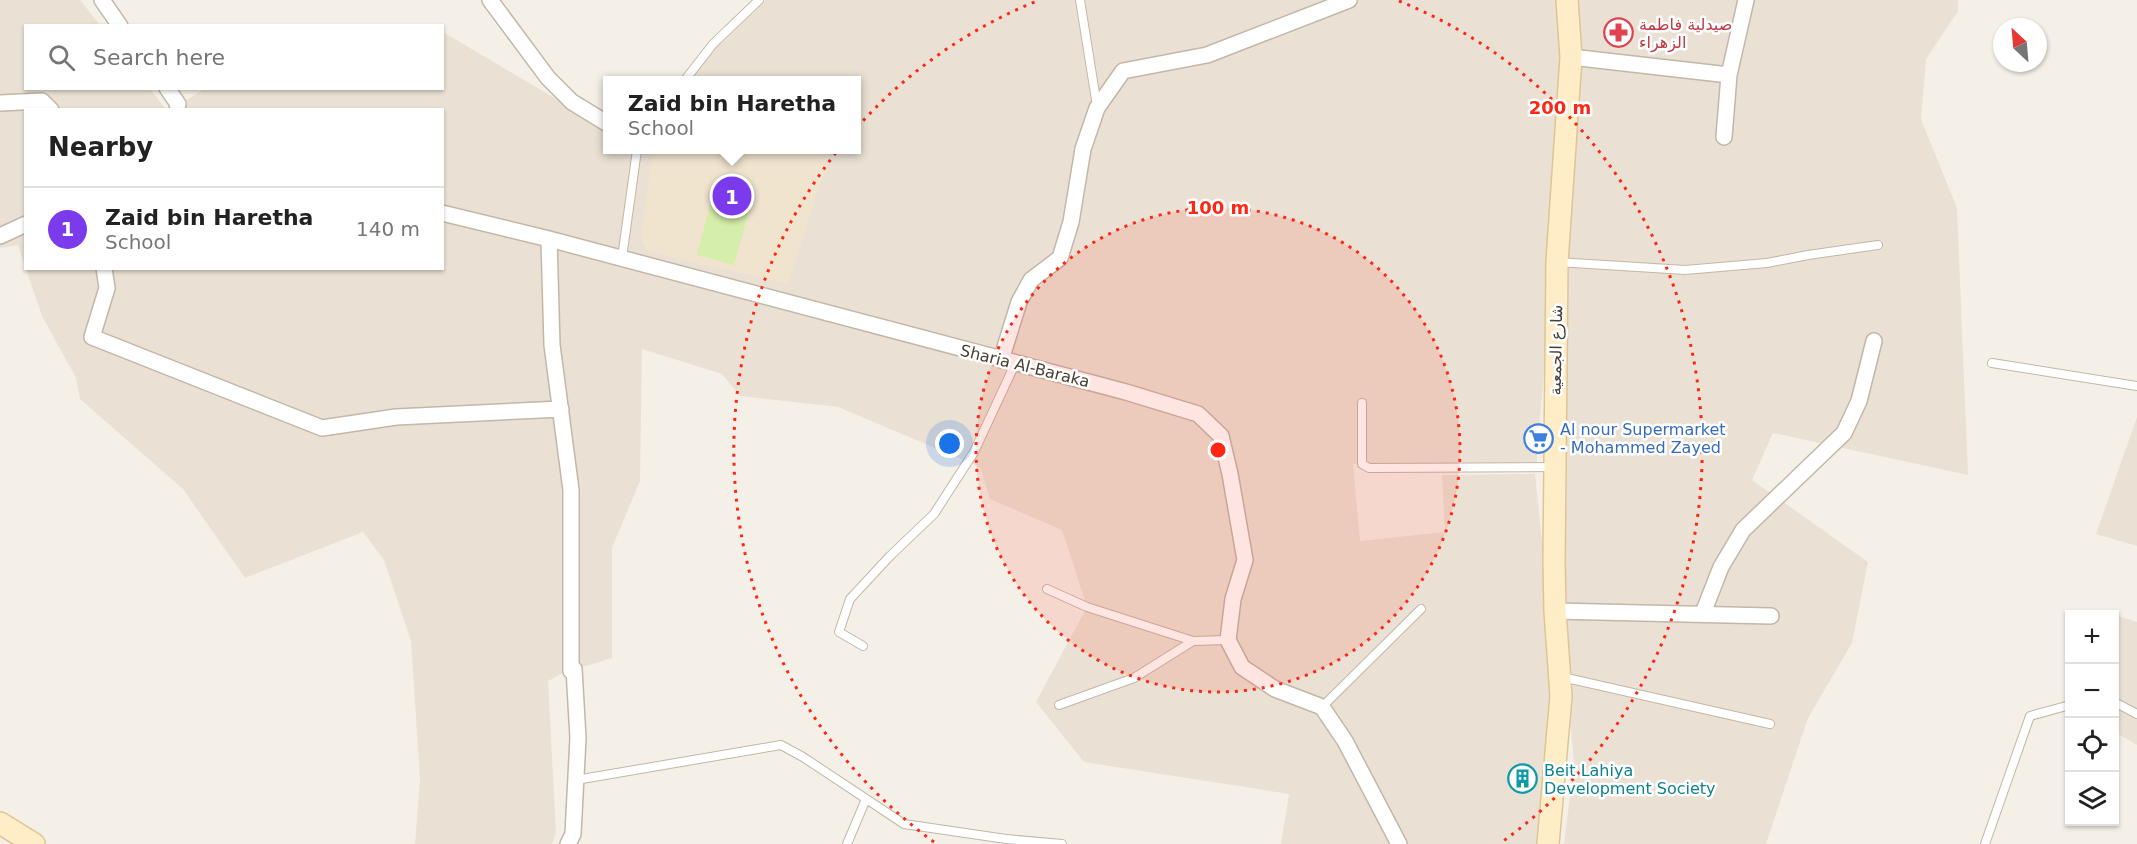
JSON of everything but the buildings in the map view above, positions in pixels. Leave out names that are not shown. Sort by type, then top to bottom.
[{"type":"street","points":[[102,0],[119,24]]},
{"type":"street","points":[[490,0],[548,78],[572,102],[603,120]]},
{"type":"street","points":[[1008,362],[1019,302],[1031,280],[1060,258],[1071,222],[1083,149],[1097,108],[1122,71],[1207,55],[1349,0]]},
{"type":"street","name":"شارع الجمعية","points":[[1548,844],[1562,696],[1555,611],[1555,467],[1557,262],[1571,57],[1567,0]]},
{"type":"street","points":[[1724,137],[1730,75],[1746,0]]},
{"type":"street","points":[[1571,57],[1730,75]]},
{"type":"street","points":[[168,90],[178,104],[177,108]]},
{"type":"street","points":[[0,103],[42,101],[49,108]]},
{"type":"street","name":"Sharia Al-Baraka","points":[[444,214],[549,239],[621,260],[1126,392],[1198,414],[1221,436],[1245,560],[1233,599],[1228,640]]},
{"type":"street","points":[[0,236],[24,225]]},
{"type":"street","points":[[549,239],[552,345],[571,490],[571,671],[574,669],[578,738],[573,834],[568,844]]},
{"type":"street","points":[[104,270],[107,288],[92,337],[322,428],[396,417],[561,409]]},
{"type":"street","points":[[1703,614],[1721,567],[1743,530],[1844,433],[1859,401],[1874,341]]},
{"type":"street","points":[[1555,611],[1771,616]]},
{"type":"street","points":[[1228,640],[1242,667],[1275,689],[1315,705],[1345,741],[1400,844]]},
{"type":"street","points":[[0,823],[34,844]]},
{"type":"lane","points":[[689,76],[713,44],[759,0]]},
{"type":"lane","points":[[1080,0],[1097,108]]},
{"type":"lane","points":[[621,260],[637,154]]},
{"type":"lane","points":[[1557,262],[1685,270],[1767,263],[1878,245]]},
{"type":"lane","points":[[863,646],[839,632],[850,599],[934,514],[974,452],[1008,362]]},
{"type":"lane","points":[[1992,363],[2137,386]]},
{"type":"lane","points":[[1362,403],[1362,464],[1369,468],[1555,467]]},
{"type":"lane","points":[[1047,589],[1087,607],[1194,641],[1228,640]]},
{"type":"lane","points":[[1315,705],[1421,609]]},
{"type":"lane","points":[[1059,705],[1134,678],[1194,641]]},
{"type":"lane","points":[[1560,676],[1770,724]]},
{"type":"lane","points":[[2119,704],[2137,714]]},
{"type":"lane","points":[[1985,844],[2030,716],[2065,706]]},
{"type":"lane","points":[[576,780],[781,745],[904,824],[1062,844]]},
{"type":"lane","points":[[847,844],[866,799]]},
{"type":"shaded area","points":[[0,0],[80,0],[99,24],[24,24],[24,90],[151,90],[165,108],[24,108],[24,264],[18,245],[0,248]]},
{"type":"shaded area","points":[[765,0],[1564,0],[1555,235],[1536,468],[1353,464],[1360,541],[1445,532],[1442,475],[1535,474],[1553,647],[1545,844],[1281,844],[1289,794],[1084,762],[1036,702],[1087,607],[1062,530],[990,499],[980,467],[838,407],[740,396],[722,374],[642,349],[640,481],[612,548],[612,658],[563,673],[548,681],[556,833],[552,844],[415,844],[420,779],[411,641],[384,560],[363,532],[245,578],[183,489],[80,399],[76,378],[42,316],[26,270],[444,270],[444,108],[178,108],[202,90],[444,90],[444,33],[603,127],[603,154],[861,154],[861,76],[681,76]]},
{"type":"shaded area","points":[[1574,0],[1958,0],[1958,11],[1926,59],[1921,119],[1957,208],[1968,475],[1773,433],[1752,480],[1868,562],[1852,643],[1808,718],[1766,844],[1564,844],[1574,764],[1562,621],[1560,382]]},
{"type":"shaded area","points":[[830,154],[788,284],[650,252],[641,236],[653,155]]},
{"type":"shaded area","points":[[2137,417],[2137,546],[2096,534]]},
{"type":"shaded area","points":[[2119,617],[2137,622],[2137,745],[2119,734]]},
{"type":"green space","points":[[712,197],[750,207],[734,265],[697,255]]},
{"type":"place","name":"صيدلية فاطمة الزهراء","points":[[1618,33]]},
{"type":"place","name":"Zaid bin Haretha","points":[[732,196]]},
{"type":"place","name":"Al nour Supermarket - Mohammed Zayed","points":[[1539,438]]},
{"type":"place","name":"Beit Lahiya Development Society","points":[[1523,779]]}]
